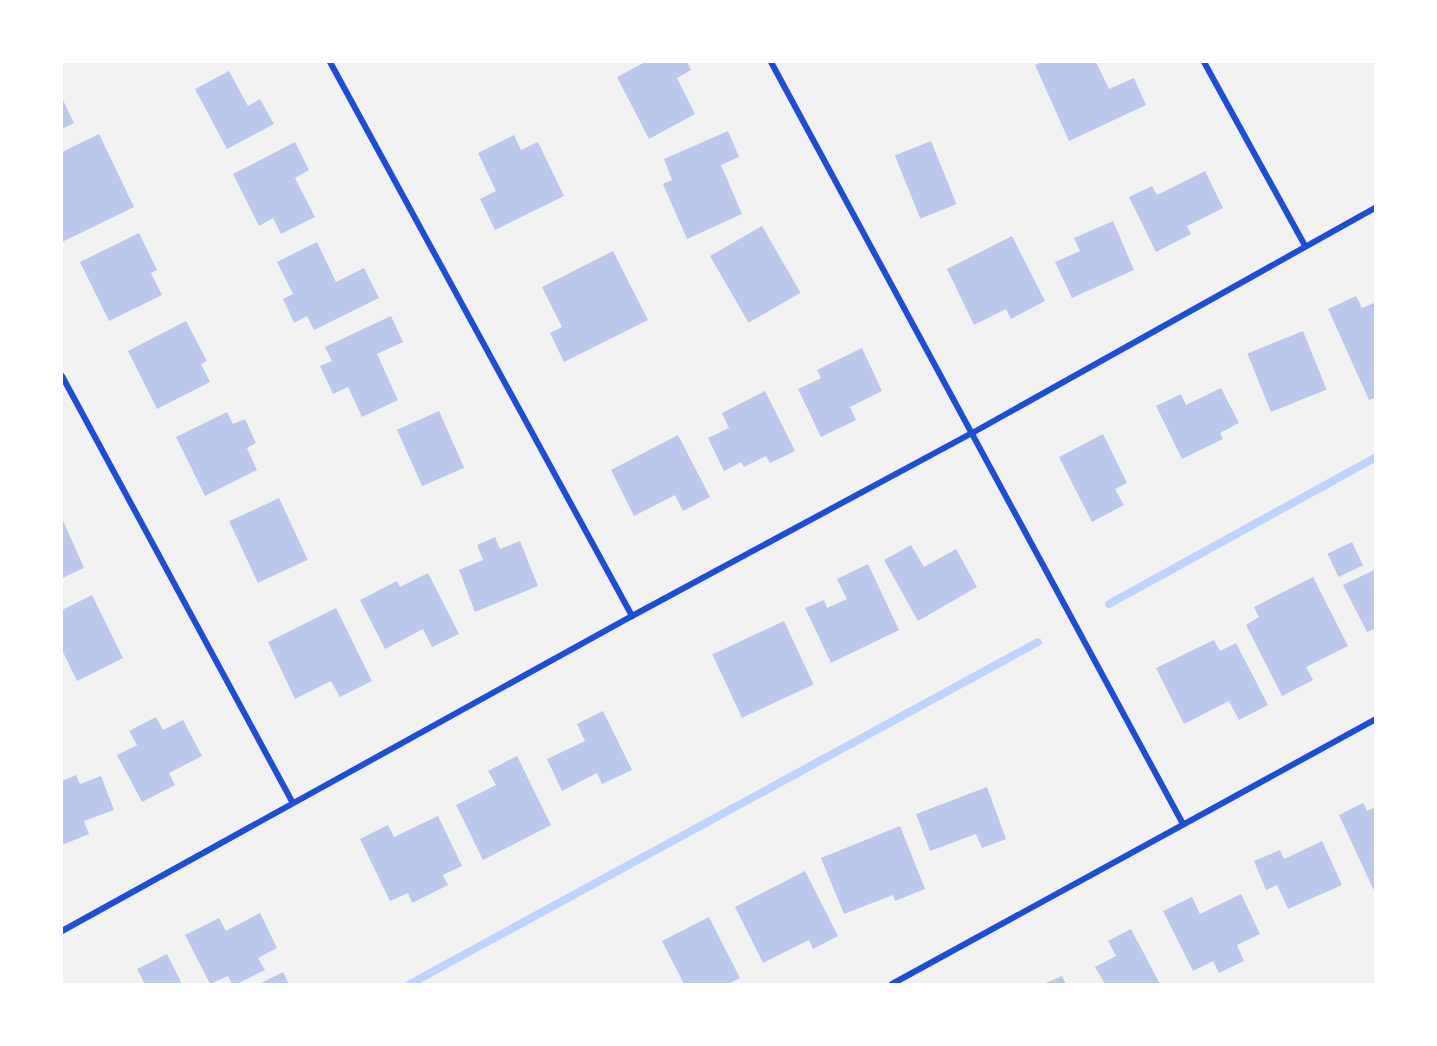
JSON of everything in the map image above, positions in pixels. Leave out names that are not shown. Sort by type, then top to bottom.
[{"type":"street","points":[[330,62],[632,616]]},
{"type":"street","points":[[771,62],[974,432],[1183,824]]},
{"type":"street","points":[[1204,62],[1305,246]]},
{"type":"street","points":[[62,931],[292,802],[974,432],[1376,207]]},
{"type":"street","points":[[62,376],[292,802]]},
{"type":"street","points":[[892,984],[1376,719]]},
{"type":"building","points":[[645,62],[687,62],[691,70],[677,78],[695,114],[649,139],[617,77]]},
{"type":"building","points":[[1042,62],[1096,62],[1109,89],[1134,78],[1146,105],[1069,141],[1035,65]]},
{"type":"building","points":[[229,71],[248,106],[260,99],[274,124],[227,149],[195,89]]},
{"type":"building","points":[[62,98],[74,123],[62,129]]},
{"type":"building","points":[[728,131],[739,157],[721,165],[742,214],[687,239],[663,184],[672,180],[664,159]]},
{"type":"building","points":[[99,134],[134,207],[62,242],[62,152]]},
{"type":"building","points":[[514,135],[521,150],[538,142],[564,196],[495,230],[480,199],[496,191],[478,153]]},
{"type":"building","points":[[931,141],[956,204],[920,219],[895,156]]},
{"type":"building","points":[[295,142],[309,170],[295,178],[315,217],[281,234],[273,218],[259,226],[233,174]]},
{"type":"building","points":[[1205,171],[1223,208],[1187,226],[1191,234],[1156,252],[1129,197],[1152,186],[1157,195]]},
{"type":"building","points":[[1113,221],[1134,270],[1072,298],[1055,262],[1080,251],[1074,238]]},
{"type":"building","points":[[762,226],[800,293],[749,323],[710,256]]},
{"type":"building","points":[[139,233],[157,270],[151,273],[162,295],[109,321],[80,262]]},
{"type":"building","points":[[1012,236],[1045,301],[1011,319],[1006,309],[974,325],[947,269]]},
{"type":"building","points":[[317,242],[336,282],[364,268],[379,298],[314,330],[307,316],[294,323],[283,299],[293,294],[277,262]]},
{"type":"building","points":[[613,251],[648,320],[564,362],[550,333],[562,327],[542,287]]},
{"type":"building","points":[[1356,296],[1362,308],[1376,302],[1376,397],[1369,400],[1328,309]]},
{"type":"building","points":[[391,316],[403,342],[377,354],[398,400],[362,417],[348,387],[333,394],[320,366],[332,361],[325,347]]},
{"type":"building","points":[[186,321],[207,361],[201,364],[210,382],[157,409],[128,351]]},
{"type":"building","points":[[1303,331],[1327,389],[1271,412],[1247,353]]},
{"type":"building","points":[[862,348],[882,391],[850,407],[856,420],[821,437],[798,389],[821,378],[817,370]]},
{"type":"building","points":[[1221,388],[1239,423],[1220,433],[1223,439],[1182,459],[1156,406],[1181,394],[1186,405]]},
{"type":"building","points":[[765,391],[795,451],[770,463],[766,456],[744,467],[741,462],[724,471],[708,438],[729,428],[722,413]]},
{"type":"building","points":[[439,411],[464,468],[422,486],[397,430]]},
{"type":"building","points":[[227,412],[233,424],[245,419],[256,443],[247,448],[257,470],[205,496],[176,437]]},
{"type":"building","points":[[1103,434],[1127,483],[1115,489],[1124,505],[1092,522],[1059,457]]},
{"type":"building","points":[[678,435],[710,497],[683,511],[675,495],[634,516],[611,470]]},
{"type":"building","points":[[279,498],[308,560],[258,583],[229,521]]},
{"type":"building","points":[[62,518],[84,568],[62,578]]},
{"type":"building","points":[[495,537],[500,549],[520,541],[538,586],[475,612],[459,570],[483,560],[477,545]]},
{"type":"building","points":[[1352,542],[1363,566],[1339,577],[1328,553]]},
{"type":"building","points":[[911,545],[924,567],[956,549],[977,587],[918,621],[884,560]]},
{"type":"building","points":[[868,564],[899,630],[831,663],[805,608],[824,600],[827,608],[847,599],[837,579]]},
{"type":"building","points":[[1376,569],[1376,628],[1367,632],[1343,585]]},
{"type":"building","points":[[428,573],[459,634],[432,647],[423,629],[385,649],[360,600],[397,581],[400,587]]},
{"type":"building","points":[[1313,577],[1348,646],[1306,667],[1313,680],[1282,696],[1246,625],[1259,617],[1254,607]]},
{"type":"building","points":[[92,595],[123,658],[77,681],[62,650],[62,610]]},
{"type":"building","points":[[336,608],[372,681],[340,697],[331,681],[295,699],[268,642]]},
{"type":"building","points":[[784,621],[814,684],[742,718],[712,654]]},
{"type":"building","points":[[1214,640],[1220,651],[1236,643],[1268,705],[1239,720],[1229,701],[1184,724],[1156,668]]},
{"type":"building","points":[[603,711],[632,770],[602,784],[597,773],[562,791],[547,759],[585,741],[577,724]]},
{"type":"building","points":[[156,717],[163,730],[183,720],[202,756],[169,773],[175,785],[142,802],[117,755],[137,745],[129,731]]},
{"type":"building","points":[[517,756],[551,825],[483,860],[456,805],[496,785],[488,771]]},
{"type":"building","points":[[76,775],[80,784],[101,776],[114,810],[84,821],[89,834],[62,845],[62,781]]},
{"type":"building","points":[[987,787],[1006,839],[982,848],[976,834],[930,851],[916,814]]},
{"type":"building","points":[[1363,803],[1367,811],[1376,807],[1376,895],[1339,815]]},
{"type":"building","points":[[438,816],[462,866],[443,875],[448,885],[412,903],[408,893],[390,901],[360,839],[388,825],[394,837]]},
{"type":"building","points":[[900,826],[925,889],[895,901],[893,895],[844,914],[821,858]]},
{"type":"building","points":[[1322,841],[1342,885],[1288,909],[1277,885],[1266,890],[1254,861],[1280,850],[1284,859]]},
{"type":"building","points":[[805,871],[838,936],[813,949],[809,940],[763,963],[735,907]]},
{"type":"building","points":[[1241,894],[1260,934],[1237,945],[1244,961],[1219,973],[1213,961],[1193,971],[1163,911],[1192,897],[1200,914]]},
{"type":"building","points":[[260,913],[277,948],[258,958],[265,970],[237,984],[232,984],[228,976],[210,984],[185,935],[219,918],[226,931]]},
{"type":"building","points":[[709,917],[740,978],[728,984],[684,984],[662,941]]},
{"type":"building","points":[[1131,929],[1160,984],[1105,984],[1095,967],[1116,956],[1108,941]]},
{"type":"building","points":[[167,954],[182,984],[145,984],[137,969]]},
{"type":"building","points":[[283,972],[289,984],[259,984]]},
{"type":"building","points":[[1062,976],[1066,984],[1043,984]]},
{"type":"waterway","points":[[1109,604],[1376,457]]},
{"type":"waterway","points":[[410,984],[1038,642]]}]
